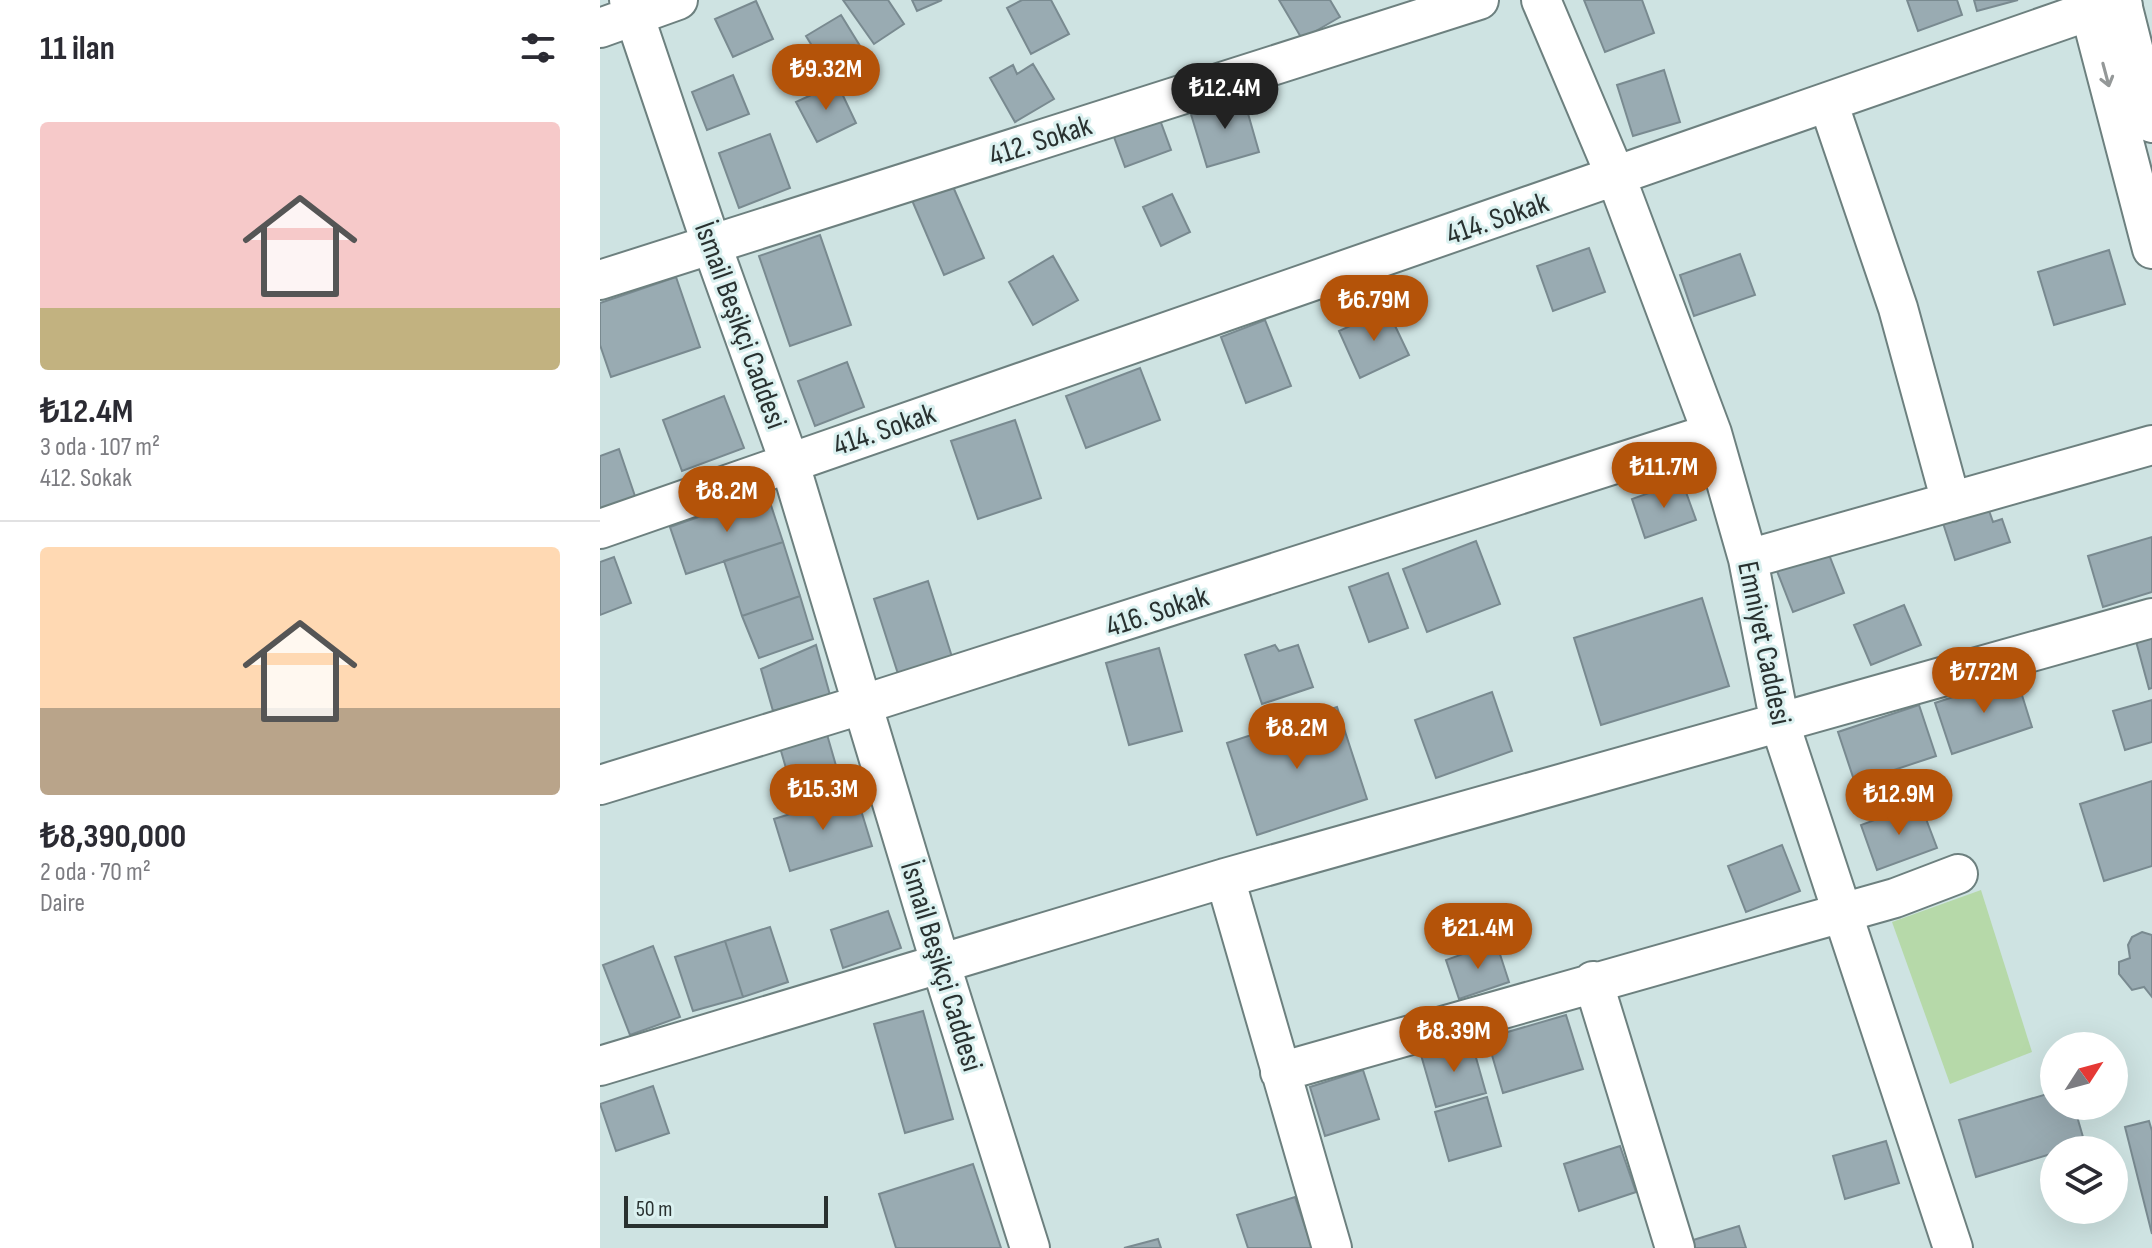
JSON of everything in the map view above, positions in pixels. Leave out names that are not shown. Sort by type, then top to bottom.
[{"type":"street","points":[[621,14],[678,0]]},
{"type":"street","name":"412. Sokak","points":[[600,280],[1479,0]]},
{"type":"street","name":"Emniyet Caddesi","points":[[1541,0],[1616,177],[1712,433],[1748,559],[1780,724],[1953,1248]]},
{"type":"street","points":[[2105,4],[2152,123]]},
{"type":"street","points":[[2105,4],[2152,249]]},
{"type":"street","name":"414. Sokak","points":[[600,529],[2105,4]]},
{"type":"street","name":"İsmail Beşikçi Caddesi","points":[[621,14],[712,246],[789,461],[1030,1248]]},
{"type":"street","points":[[1828,102],[1898,308],[1951,502]]},
{"type":"street","name":"416. Sokak","points":[[600,785],[864,704],[1712,433]]},
{"type":"street","points":[[1748,559],[2152,445]]},
{"type":"street","points":[[600,1066],[1225,878],[2152,618]]},
{"type":"street","points":[[1280,1072],[1895,898],[1958,874]]},
{"type":"street","points":[[1225,878],[1332,1248]]},
{"type":"street","points":[[1593,981],[1675,1248]]},
{"type":"green space","points":[[1981,890],[2032,1052],[1950,1084],[1892,922]]},
{"type":"building","points":[[843,0],[888,0],[904,24],[874,44]]},
{"type":"building","points":[[912,0],[942,0],[917,11]]},
{"type":"building","points":[[1022,0],[1051,0],[1069,34],[1031,54],[1007,8]]},
{"type":"building","points":[[1279,0],[1330,0],[1340,17],[1302,39]]},
{"type":"building","points":[[1584,0],[1642,0],[1654,33],[1605,52]]},
{"type":"building","points":[[1907,0],[1957,0],[1962,15],[1918,31]]},
{"type":"building","points":[[1974,0],[2018,0],[1977,11]]},
{"type":"building","points":[[756,1],[773,39],[733,57],[715,19]]},
{"type":"building","points":[[841,15],[865,54],[830,75],[806,36]]},
{"type":"building","points":[[1033,64],[1054,99],[1015,122],[990,78],[1013,65],[1017,74]]},
{"type":"building","points":[[1664,70],[1680,122],[1633,136],[1617,85]]},
{"type":"building","points":[[733,75],[749,114],[707,130],[692,92]]},
{"type":"building","points":[[837,83],[856,123],[817,142],[796,102]]},
{"type":"building","points":[[1243,96],[1259,152],[1207,167],[1190,111]]},
{"type":"building","points":[[1156,109],[1171,150],[1125,167],[1110,126]]},
{"type":"building","points":[[770,134],[790,188],[739,208],[719,153]]},
{"type":"building","points":[[951,182],[984,258],[944,275],[911,198]]},
{"type":"building","points":[[1172,194],[1190,232],[1161,246],[1143,207]]},
{"type":"building","points":[[820,235],[851,325],[790,346],[759,256]]},
{"type":"building","points":[[1589,248],[1605,292],[1553,311],[1537,266]]},
{"type":"building","points":[[2109,250],[2125,304],[2054,325],[2038,272]]},
{"type":"building","points":[[1740,254],[1755,295],[1694,316],[1680,275]]},
{"type":"building","points":[[1053,256],[1078,300],[1033,325],[1009,282]]},
{"type":"building","points":[[676,277],[700,347],[611,377],[600,345],[600,303]]},
{"type":"building","points":[[1387,309],[1409,355],[1360,378],[1339,331]]},
{"type":"building","points":[[1265,320],[1291,386],[1246,403],[1221,337]]},
{"type":"building","points":[[847,362],[864,407],[815,426],[798,381]]},
{"type":"building","points":[[1140,368],[1160,420],[1086,448],[1066,396]]},
{"type":"building","points":[[724,396],[744,448],[682,471],[663,420]]},
{"type":"building","points":[[1015,420],[1041,498],[978,519],[951,441]]},
{"type":"building","points":[[619,449],[636,499],[600,511],[600,456]]},
{"type":"building","points":[[1682,481],[1696,520],[1645,538],[1632,499]]},
{"type":"building","points":[[767,493],[783,542],[686,574],[670,527]]},
{"type":"building","points":[[1986,502],[1993,522],[2002,519],[2010,542],[1955,560],[1941,517]]},
{"type":"building","points":[[2152,537],[2152,592],[2103,607],[2088,556]]},
{"type":"building","points":[[1476,541],[1500,604],[1427,632],[1403,569]]},
{"type":"building","points":[[783,542],[800,596],[742,616],[724,561]]},
{"type":"building","points":[[1828,552],[1844,593],[1793,612],[1777,571]]},
{"type":"building","points":[[614,557],[631,603],[600,615],[600,562]]},
{"type":"building","points":[[1388,573],[1408,628],[1369,642],[1349,587]]},
{"type":"building","points":[[928,581],[953,660],[899,677],[874,599]]},
{"type":"building","points":[[800,596],[813,639],[759,658],[742,616]]},
{"type":"building","points":[[1702,598],[1729,686],[1601,725],[1574,638]]},
{"type":"building","points":[[1904,605],[1921,645],[1871,665],[1854,625]]},
{"type":"building","points":[[2152,629],[2152,688],[2149,689],[2134,634]]},
{"type":"building","points":[[816,645],[830,695],[773,711],[761,669]]},
{"type":"building","points":[[1275,645],[1279,651],[1298,645],[1313,687],[1262,704],[1245,655]]},
{"type":"building","points":[[1159,648],[1182,731],[1129,745],[1106,663]]},
{"type":"building","points":[[2016,676],[2032,727],[1952,754],[1935,703]]},
{"type":"building","points":[[1492,692],[1512,751],[1436,778],[1415,720]]},
{"type":"building","points":[[2152,700],[2152,742],[2125,750],[2113,711]]},
{"type":"building","points":[[1919,705],[1936,756],[1855,783],[1838,732]]},
{"type":"building","points":[[1337,707],[1367,799],[1257,835],[1227,743]]},
{"type":"building","points":[[826,731],[839,776],[792,789],[779,744]]},
{"type":"building","points":[[2152,781],[2152,866],[2104,881],[2080,804]]},
{"type":"building","points":[[856,794],[872,846],[790,871],[774,819]]},
{"type":"building","points":[[1920,803],[1937,848],[1877,870],[1861,825]]},
{"type":"building","points":[[1782,845],[1800,891],[1746,912],[1728,866]]},
{"type":"building","points":[[888,911],[901,948],[843,968],[831,930]]},
{"type":"building","points":[[770,927],[788,982],[743,997],[725,941]]},
{"type":"building","points":[[2142,932],[2152,935],[2152,997],[2144,987],[2132,990],[2119,974],[2119,962],[2130,958],[2128,945],[2132,937]]},
{"type":"building","points":[[725,941],[743,997],[693,1011],[675,957]]},
{"type":"building","points":[[1496,942],[1509,982],[1459,999],[1446,960]]},
{"type":"building","points":[[653,946],[680,1017],[630,1035],[603,965]]},
{"type":"building","points":[[923,1011],[953,1119],[905,1133],[874,1024]]},
{"type":"building","points":[[1566,1015],[1583,1069],[1503,1093],[1487,1038]]},
{"type":"building","points":[[1471,1040],[1486,1093],[1436,1107],[1421,1055]]},
{"type":"building","points":[[1363,1070],[1379,1119],[1325,1136],[1310,1087]]},
{"type":"building","points":[[653,1086],[669,1133],[616,1151],[600,1104]]},
{"type":"building","points":[[2040,1096],[2040,1120],[2078,1120],[2083,1136],[2040,1136],[2040,1157],[1976,1177],[1959,1120]]},
{"type":"building","points":[[1487,1097],[1501,1146],[1449,1161],[1435,1112]]},
{"type":"building","points":[[2149,1121],[2152,1131],[2152,1234],[2128,1136],[2125,1127]]},
{"type":"building","points":[[1886,1141],[1899,1183],[1845,1199],[1833,1156]]},
{"type":"building","points":[[1620,1146],[1636,1192],[1579,1211],[1564,1164]]},
{"type":"building","points":[[973,1164],[1001,1248],[896,1248],[879,1194]]},
{"type":"building","points":[[1295,1197],[1312,1248],[1248,1248],[1237,1215]]},
{"type":"building","points":[[1739,1226],[1746,1248],[1692,1248],[1690,1241]]},
{"type":"building","points":[[1158,1239],[1161,1248],[1124,1248]]}]
